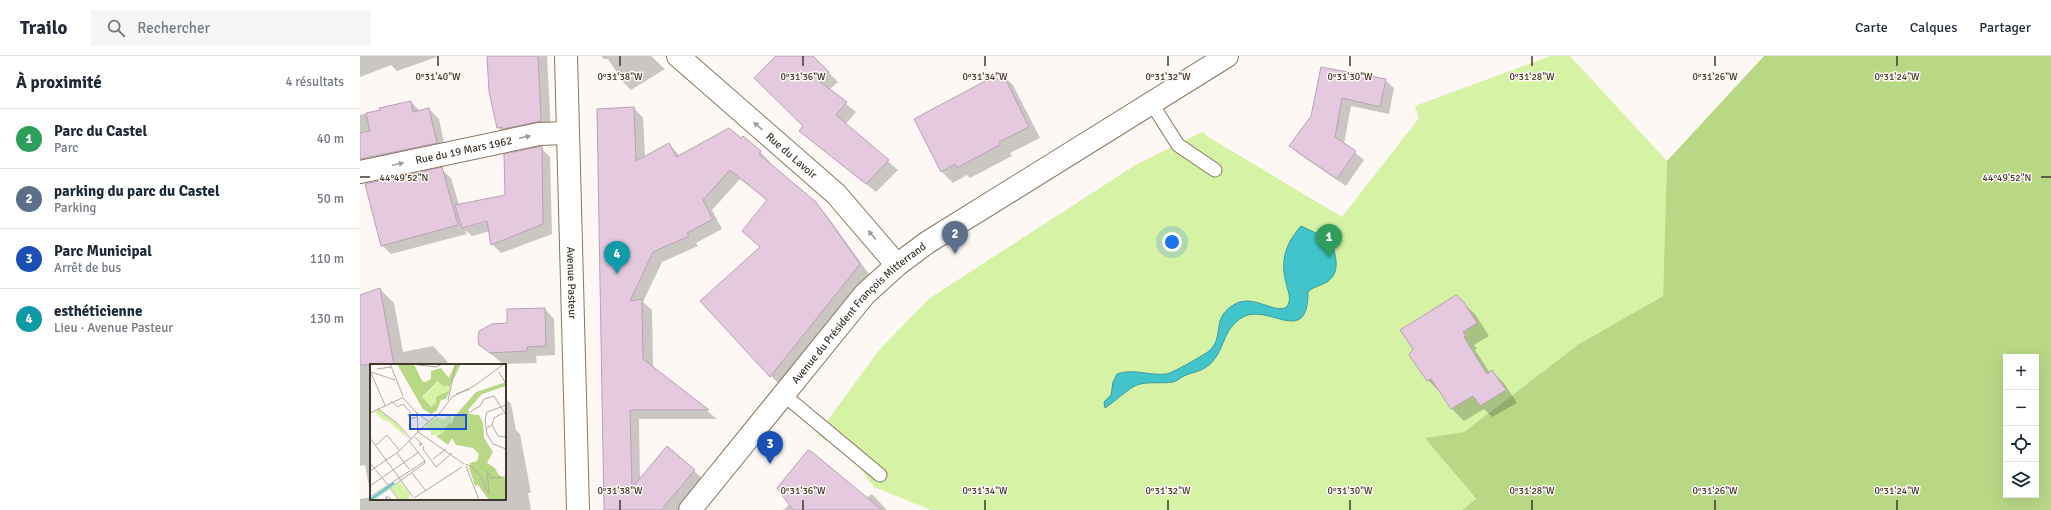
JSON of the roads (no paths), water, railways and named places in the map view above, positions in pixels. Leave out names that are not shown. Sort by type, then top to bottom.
[{"type":"street","name":"Avenue Pasteur","points":[[566,56],[578,510]]},
{"type":"street","name":"Rue du Lavoir","points":[[678,56],[836,194],[897,265]]},
{"type":"street","name":"Avenue du Président François Mitterrand","points":[[690,510],[865,294],[897,265],[928,242],[1227,56]]},
{"type":"street","name":"Rue du 19 Mars 1962","points":[[360,172],[539,134],[567,133]]},
{"type":"lane","points":[[1152,104],[1178,145],[1215,170]]},
{"type":"lane","points":[[784,394],[880,475]]},
{"type":"water","points":[[1301,226],[1331,240],[1336,262],[1335,273],[1332,278],[1308,292],[1306,309],[1302,318],[1294,321],[1253,314],[1243,317],[1231,328],[1214,359],[1209,365],[1200,371],[1184,376],[1173,382],[1146,383],[1137,385],[1105,408],[1104,402],[1111,395],[1113,382],[1117,374],[1123,372],[1135,372],[1166,374],[1195,360],[1209,351],[1217,339],[1220,320],[1223,314],[1228,308],[1237,303],[1251,301],[1282,309],[1287,307],[1289,292],[1284,275],[1284,259],[1291,239]]},
{"type":"place","name":"parking du parc du Castel","points":[[955,254]]},
{"type":"place","name":"Parc du Castel","points":[[1329,257]]},
{"type":"place","name":"esthéticienne","points":[[617,274]]},
{"type":"place","name":"Parc Municipal","points":[[770,464]]}]
